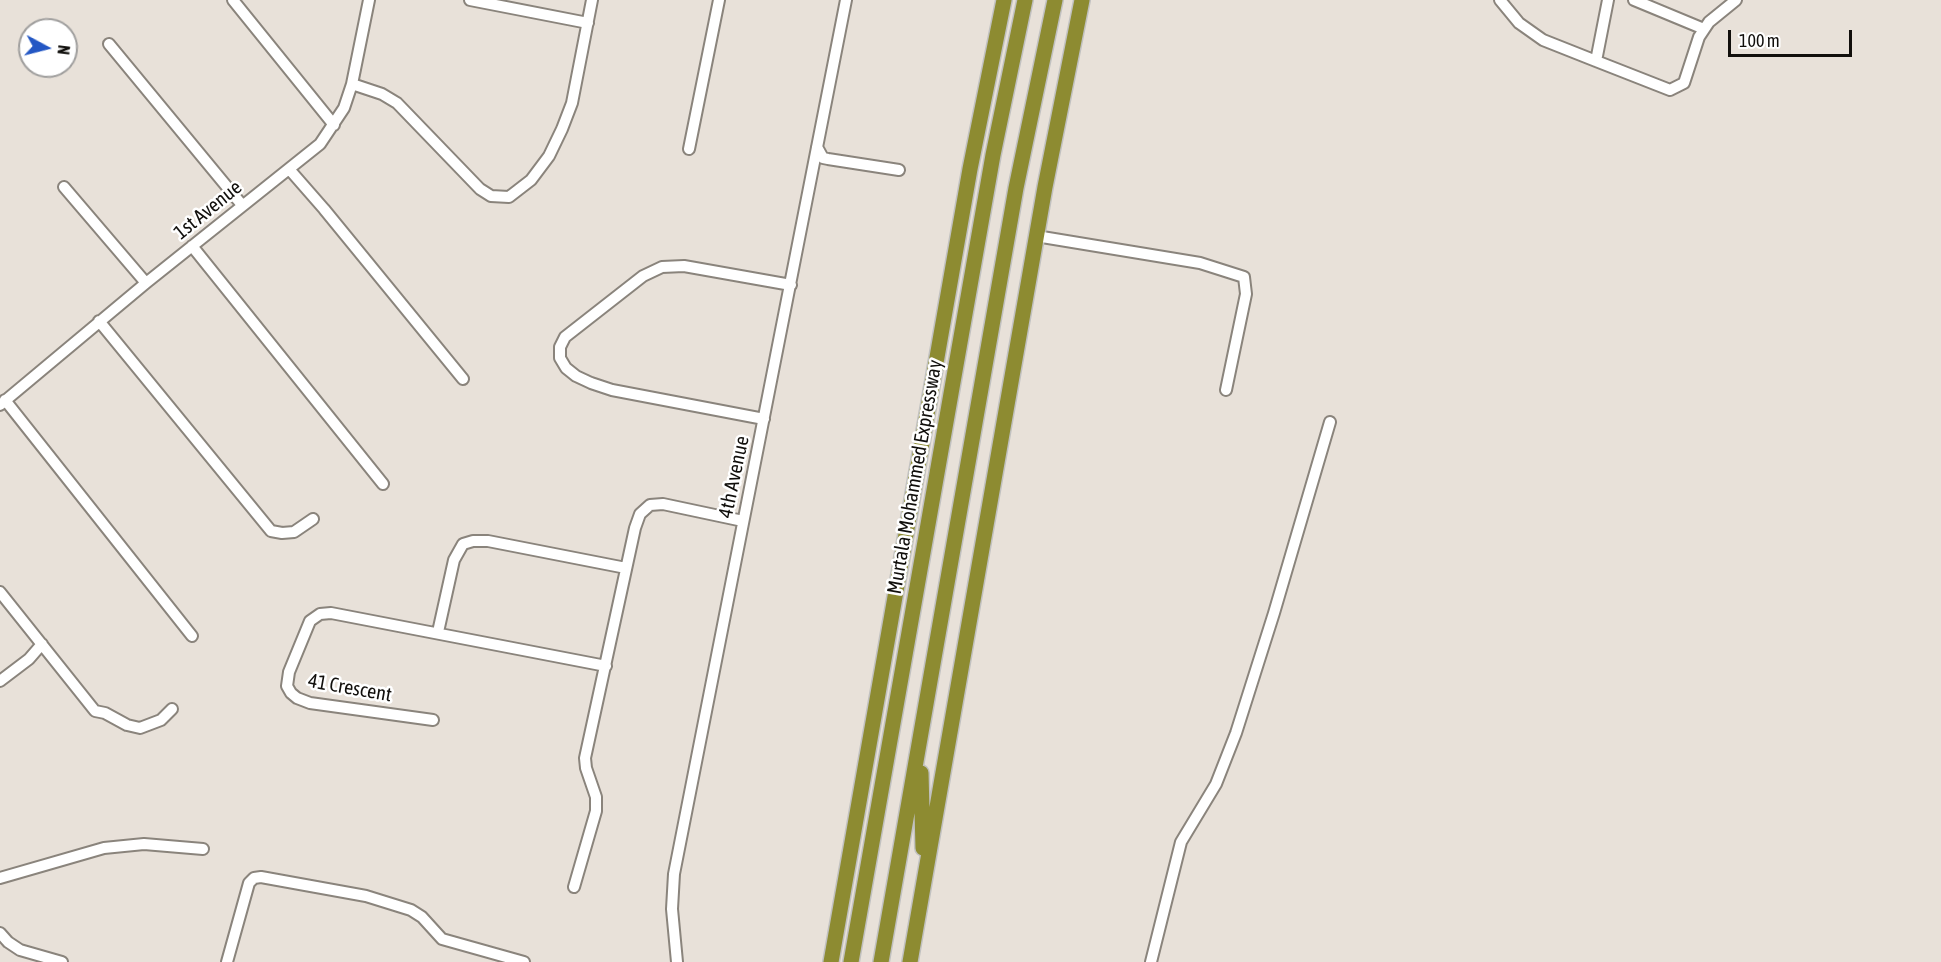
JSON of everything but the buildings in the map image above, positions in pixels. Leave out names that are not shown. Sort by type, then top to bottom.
[{"type":"highway","name":"Murtala Mohammed Expressway","points":[[831,962],[970,169],[1004,0]]},
{"type":"highway","name":"Murtala Mohammed Expressway","points":[[851,962],[993,154],[1025,0]]},
{"type":"highway","points":[[881,962],[1016,188],[1055,0]]},
{"type":"highway","points":[[910,962],[1036,236],[1082,0]]},
{"type":"highway","points":[[848,860],[890,738]]},
{"type":"highway","points":[[920,739],[924,881]]},
{"type":"street","points":[[233,0],[334,125]]},
{"type":"street","name":"1st Avenue","points":[[3,402],[99,321],[320,144],[344,108],[352,84],[369,0]]},
{"type":"street","points":[[470,0],[588,23]]},
{"type":"street","points":[[352,84],[382,94],[397,103],[480,189],[491,196],[509,197],[531,180],[549,156],[562,129],[572,103],[592,0]]},
{"type":"street","points":[[689,149],[719,0]]},
{"type":"street","name":"4th Avenue","points":[[677,962],[672,909],[674,874],[846,0]]},
{"type":"street","points":[[1500,0],[1519,23],[1543,40],[1670,90],[1684,83],[1699,38],[1709,22],[1736,0]]},
{"type":"street","points":[[1596,61],[1608,0]]},
{"type":"street","points":[[1634,0],[1704,29]]},
{"type":"street","points":[[109,44],[242,205]]},
{"type":"street","points":[[817,147],[823,158],[899,170]]},
{"type":"street","points":[[289,169],[463,379]]},
{"type":"street","points":[[63,187],[146,283]]},
{"type":"street","points":[[1036,236],[1200,263],[1244,277],[1246,294],[1226,390]]},
{"type":"street","points":[[192,246],[383,484]]},
{"type":"street","points":[[764,419],[612,390],[591,383],[566,368],[560,358],[560,347],[565,337],[643,276],[662,267],[684,266],[790,285]]},
{"type":"street","points":[[99,321],[271,531],[294,532],[313,519]]},
{"type":"street","points":[[3,402],[192,636]]},
{"type":"street","points":[[1151,962],[1181,842],[1216,784],[1236,734],[1330,422]]},
{"type":"street","points":[[574,887],[596,811],[596,797],[585,758],[640,514],[650,505],[663,504],[743,521]]},
{"type":"street","points":[[438,632],[454,560],[463,544],[488,541],[626,568]]},
{"type":"street","points":[[0,592],[95,711],[140,728],[161,720],[172,709]]},
{"type":"street","name":"41 Crescent","points":[[433,720],[310,703],[297,698],[287,686],[289,672],[310,621],[320,614],[331,613],[606,666]]},
{"type":"street","points":[[0,681],[29,660],[42,644]]},
{"type":"street","points":[[0,878],[104,848],[144,844],[203,849]]},
{"type":"street","points":[[227,962],[249,883],[254,878],[261,877],[366,896],[411,910],[422,917],[442,939],[524,962]]},
{"type":"street","points":[[0,933],[20,950],[62,962]]}]
